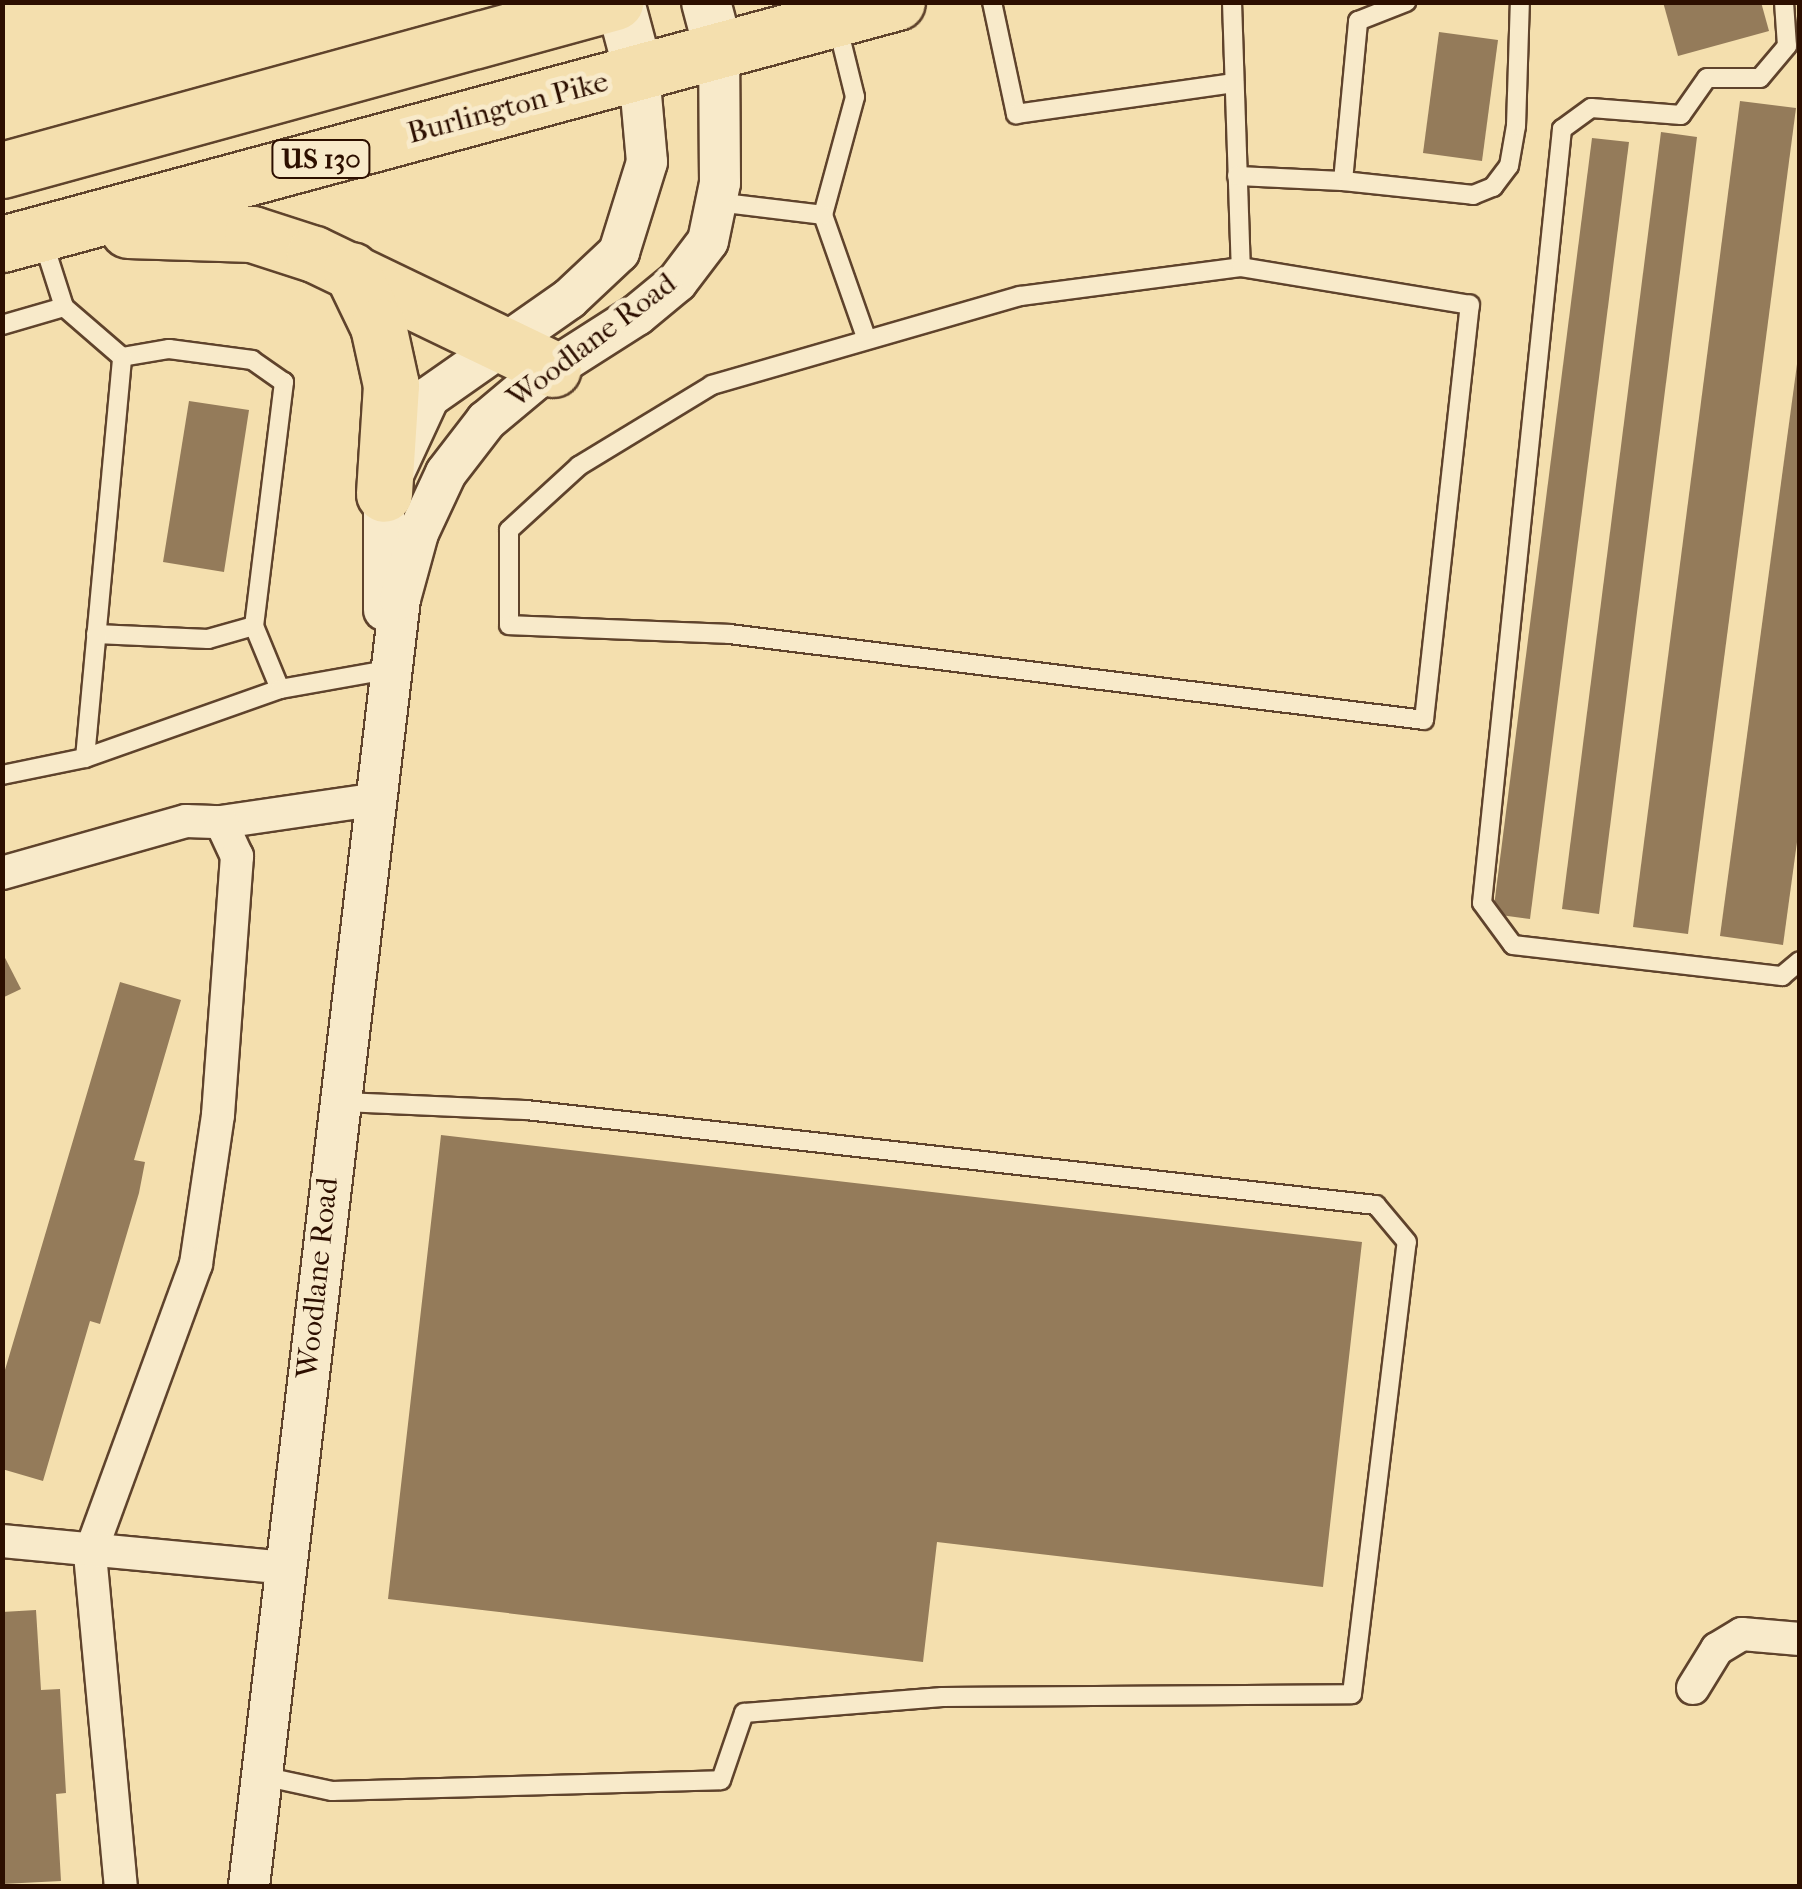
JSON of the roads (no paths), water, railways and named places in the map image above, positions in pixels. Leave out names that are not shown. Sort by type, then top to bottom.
[{"type":"highway","name":"US 130","points":[[2,170],[617,2]]},
{"type":"highway","name":"Burlington Pike","points":[[22,239],[639,73],[712,27],[836,19],[896,2]]},
{"type":"highway","points":[[22,239],[183,228],[252,234],[352,270],[554,369]]},
{"type":"highway","points":[[352,270],[378,326],[391,385],[384,494]]},
{"type":"main road","points":[[617,2],[639,73]]},
{"type":"street","name":"Woodlane Road","points":[[249,1886],[387,670],[418,533],[446,473],[486,421],[677,282],[708,242],[716,202],[712,27]]},
{"type":"street","name":"Woodlane Road","points":[[387,670],[384,494],[429,397],[505,344],[620,252],[647,162],[639,73]]},
{"type":"street","points":[[2,873],[127,833],[372,800]]},
{"type":"street","points":[[121,1886],[90,1554],[196,1264],[238,910],[238,856],[221,822]]},
{"type":"street","points":[[2,1541],[90,1554],[286,1568]]},
{"type":"street","points":[[1693,1688],[1717,1649],[1742,1634],[1800,1639]]},
{"type":"lane","points":[[992,2],[1016,114],[1234,83]]},
{"type":"lane","points":[[1232,2],[1241,268]]},
{"type":"lane","points":[[1342,181],[1358,21],[1406,2]]},
{"type":"lane","points":[[1238,176],[1342,181],[1473,195],[1493,187],[1509,166],[1516,126],[1520,2]]},
{"type":"lane","points":[[1784,2],[1786,46],[1760,78],[1707,78],[1681,115],[1591,108],[1562,129],[1482,903],[1513,946],[1782,976],[1800,961]]},
{"type":"lane","points":[[836,19],[855,97],[823,215],[866,338]]},
{"type":"lane","points":[[716,202],[823,215]]},
{"type":"lane","points":[[22,239],[64,307],[122,358]]},
{"type":"lane","points":[[1241,268],[1470,305],[1424,720],[740,636],[509,625],[509,530],[578,466],[712,385],[1020,296],[1241,268]]},
{"type":"lane","points":[[2,325],[64,307]]},
{"type":"lane","points":[[122,358],[169,349],[252,360],[284,382],[254,626],[280,690]]},
{"type":"lane","points":[[85,758],[122,358]]},
{"type":"lane","points":[[96,634],[208,640],[254,626]]},
{"type":"lane","points":[[2,775],[85,758],[280,690],[387,670]]},
{"type":"lane","points":[[262,1776],[332,1791],[721,1780],[744,1713],[942,1697],[1352,1694],[1407,1242],[1376,1205],[527,1110],[338,1102]]}]
